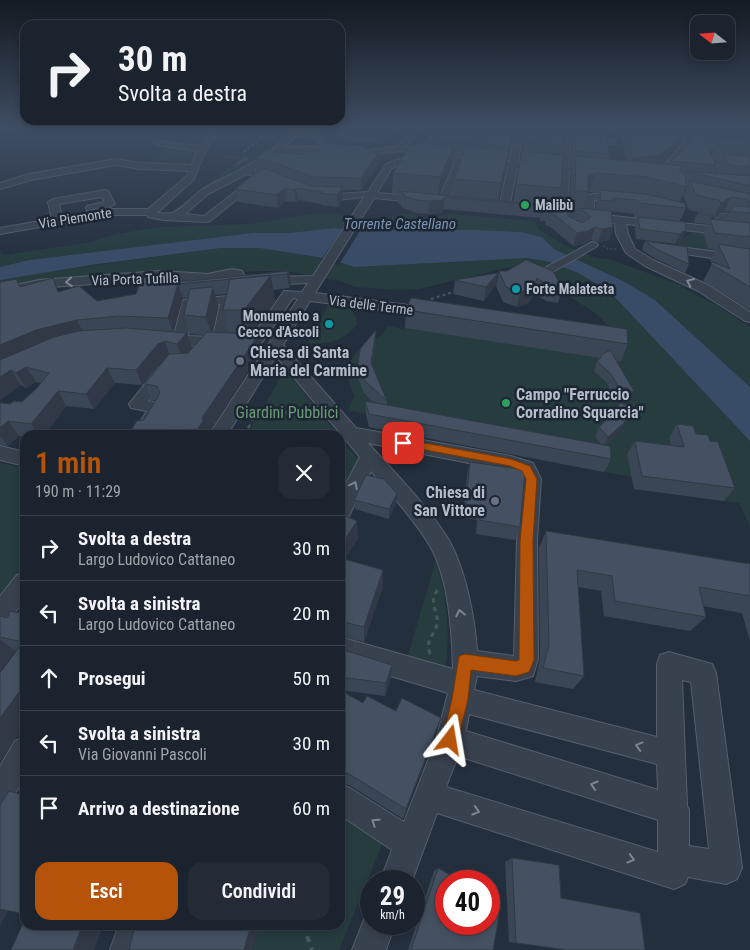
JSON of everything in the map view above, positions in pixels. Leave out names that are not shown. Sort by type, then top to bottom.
[{"type":"street","points":[[0,186],[29,176],[48,173]]},
{"type":"street","points":[[80,173],[82,178],[92,176]]},
{"type":"street","points":[[154,214],[191,177],[192,173]]},
{"type":"street","points":[[173,216],[216,185],[241,173]]},
{"type":"street","points":[[251,173],[290,185]]},
{"type":"street","points":[[221,430],[274,344],[371,195],[379,173]]},
{"type":"street","points":[[305,193],[336,197],[352,194],[371,195],[448,203],[456,173]]},
{"type":"street","points":[[504,209],[510,173]]},
{"type":"street","points":[[564,173],[567,218]]},
{"type":"street","points":[[667,176],[649,180],[664,181],[669,173]]},
{"type":"street","points":[[713,173],[715,182]]},
{"type":"street","points":[[154,214],[206,219],[260,177]]},
{"type":"street","points":[[564,182],[576,183]]},
{"type":"street","points":[[610,185],[611,194],[630,203]]},
{"type":"street","points":[[589,217],[589,197],[630,203]]},
{"type":"street","points":[[57,214],[110,204],[108,199]]},
{"type":"street","points":[[630,203],[620,220],[622,234],[630,251],[636,256],[703,288],[750,318]]},
{"type":"street","points":[[533,211],[567,218],[589,217],[666,221],[714,230],[750,234]]},
{"type":"street","name":"Via Piemonte","points":[[0,231],[57,214],[108,212],[154,214]]},
{"type":"street","points":[[714,230],[713,228],[724,215],[736,218]]},
{"type":"street","points":[[627,243],[750,260]]},
{"type":"street","points":[[538,275],[592,244]]},
{"type":"street","name":"Via Porta Tufilla","points":[[0,292],[40,284],[173,274],[202,278],[230,272],[238,274],[238,276],[233,280],[192,283],[170,280],[160,286],[163,288],[194,288],[318,278]]},
{"type":"street","points":[[174,340],[180,338],[188,303],[271,295],[289,294],[305,296]]},
{"type":"street","points":[[256,341],[289,294]]},
{"type":"street","name":"Via delle Terme","points":[[305,296],[447,314]]},
{"type":"street","points":[[208,346],[228,300]]},
{"type":"street","points":[[732,307],[750,304]]},
{"type":"street","points":[[151,338],[208,346],[256,341],[274,344],[418,513],[440,544],[454,582],[464,630],[462,682],[450,740],[401,870]]},
{"type":"street","points":[[144,430],[158,408],[136,404],[170,364],[178,365]]},
{"type":"street","points":[[344,427],[511,463],[526,468],[532,479],[527,541],[526,660],[524,667],[462,682]]},
{"type":"street","points":[[0,453],[20,458]]},
{"type":"street","points":[[345,504],[369,457]]},
{"type":"street","points":[[20,588],[0,614],[20,619]]},
{"type":"street","points":[[345,650],[462,682],[671,754]]},
{"type":"street","points":[[430,796],[674,873],[674,859],[674,810],[669,664],[703,673],[726,868],[674,859]]},
{"type":"street","points":[[450,740],[674,810]]},
{"type":"street","points":[[0,792],[20,759]]},
{"type":"street","points":[[345,801],[411,845]]},
{"type":"street","points":[[127,950],[133,930]]},
{"type":"street","points":[[369,950],[375,935]]},
{"type":"path","points":[[426,301],[462,289]]},
{"type":"path","points":[[247,430],[260,408],[344,427]]},
{"type":"path","points":[[433,657],[429,653],[427,644],[429,635],[435,629],[438,620],[432,606],[433,596],[438,589],[454,582]]},
{"type":"path","points":[[305,930],[312,950]]},
{"type":"green space","points":[[221,173],[237,174],[208,187],[204,186]]},
{"type":"green space","points":[[317,213],[342,214],[347,220],[376,222],[403,213],[427,219],[451,214],[535,221],[538,229],[566,246],[595,258],[609,259],[673,282],[718,306],[750,327],[750,387],[655,300],[623,281],[554,249],[542,237],[521,232],[395,230],[366,232],[334,228],[289,233],[252,233],[29,260],[0,267],[0,249],[3,255],[86,243],[117,234],[159,227],[250,224]]},
{"type":"green space","points":[[694,231],[750,237],[750,257],[678,248],[677,242],[660,239],[661,246],[657,245],[655,234],[684,238]]},
{"type":"green space","name":"Campo \"Ferruccio Corradino Squarcia\"","points":[[221,248],[259,248],[324,258],[355,267],[527,258],[550,262],[578,273],[610,292],[750,441],[750,526],[739,503],[634,489],[632,477],[369,427],[366,414],[348,410],[354,396],[349,381],[351,361],[360,349],[381,336],[387,326],[404,329],[410,315],[611,328],[595,313],[554,286],[520,267],[507,268],[419,289],[396,290],[355,287],[340,281],[286,271],[261,271],[124,277],[0,290],[0,280],[16,276]]},
{"type":"green space","points":[[330,302],[340,304],[352,311],[357,324],[347,334],[335,341],[321,344],[307,343]]},
{"type":"green space","name":"Giardini Pubblici","points":[[285,370],[334,430],[250,430]]},
{"type":"green space","points":[[345,444],[359,461],[345,489]]},
{"type":"green space","points":[[0,463],[20,467],[20,588],[0,613]]},
{"type":"green space","points":[[436,560],[443,587],[448,631],[448,646],[443,674],[406,662]]},
{"type":"green space","points":[[345,811],[388,830],[372,870],[360,870],[360,899],[339,950],[252,950],[258,930],[345,930]]},
{"type":"water","points":[[334,228],[366,232],[478,230],[521,232],[542,237],[554,249],[623,281],[655,300],[750,387],[750,441],[610,292],[578,273],[550,262],[527,258],[355,267],[324,258],[259,248],[221,248],[91,265],[0,280],[0,267],[29,260],[252,233],[289,233]]},
{"type":"pier","points":[[343,228],[361,229],[339,265],[321,260]]},
{"type":"building","points":[[256,173],[277,173],[311,186],[343,187],[337,195],[296,188],[294,190],[285,188],[277,195],[235,189]]},
{"type":"building","points":[[303,173],[364,173],[361,178],[312,177]]},
{"type":"building","points":[[397,173],[442,173],[440,177]]},
{"type":"building","points":[[456,173],[503,173],[501,183],[454,179]]},
{"type":"building","points":[[518,173],[562,173],[561,188],[516,184]]},
{"type":"building","points":[[575,173],[594,173],[588,177],[588,192],[575,190]]},
{"type":"building","points":[[599,173],[683,173],[687,187],[647,177]]},
{"type":"building","points":[[695,173],[750,176],[750,186]]},
{"type":"building","points":[[690,181],[750,194],[750,213],[730,211],[734,206],[748,207],[749,202],[747,199],[731,197],[721,203],[719,200],[696,195]]},
{"type":"building","points":[[600,190],[645,194],[685,203],[686,208],[639,203],[638,200],[613,198],[613,201],[600,200]]},
{"type":"building","points":[[399,191],[566,207],[568,216],[582,223],[591,217],[580,208],[611,211],[613,227],[602,229],[595,227],[588,231],[577,233],[555,215],[548,212],[549,208],[543,208],[543,206],[445,197],[443,200],[417,200],[404,196],[403,192]]},
{"type":"building","points":[[698,212],[713,215],[699,214]]},
{"type":"building","points":[[638,217],[685,222],[686,230],[680,234],[640,229]]},
{"type":"building","points":[[710,219],[750,223],[750,237],[715,233]]},
{"type":"building","points":[[645,241],[687,247],[689,264],[658,250]]},
{"type":"building","points":[[718,244],[750,249],[750,287],[711,264],[713,262],[730,269]]},
{"type":"building","points":[[526,260],[553,271],[563,289],[550,287],[537,278],[533,289],[520,292],[506,287],[499,271],[507,271]]},
{"type":"building","points":[[289,271],[287,274],[178,284],[168,318],[119,316],[77,320],[36,330],[0,345],[0,282],[16,279],[20,287],[53,278],[58,292],[79,286],[97,301],[136,294],[142,277],[160,278],[159,281],[189,281]]},
{"type":"building","points":[[498,273],[486,287],[455,280]]},
{"type":"building","points":[[271,275],[244,310],[223,310],[230,279]]},
{"type":"building","points":[[213,287],[206,317],[184,315],[190,289]]},
{"type":"building","points":[[411,298],[627,329],[628,344],[406,310]]},
{"type":"building","points":[[127,328],[187,333],[177,344],[165,341],[158,344],[136,370],[107,368],[86,394],[58,391],[31,424],[8,421],[0,428],[0,403],[22,402],[49,373],[26,367],[16,373],[11,370],[0,377],[0,360],[54,337],[79,331]]},
{"type":"building","points":[[376,330],[371,363],[387,401],[363,379],[358,364],[360,349]]},
{"type":"building","points":[[207,332],[259,334],[202,418],[203,421],[197,430],[131,430],[137,421],[144,420],[160,393],[157,386],[145,384],[169,354],[188,353]]},
{"type":"building","points":[[610,350],[634,391],[632,392],[627,388],[619,388],[611,374],[597,361],[602,357],[601,355]]},
{"type":"building","points":[[365,401],[610,446],[611,459],[369,414]]},
{"type":"building","points":[[620,403],[634,407],[624,423],[608,437],[599,427],[611,416]]},
{"type":"building","points":[[677,424],[693,426],[696,434],[708,435],[710,441],[718,442],[735,488],[642,476],[635,441],[684,447]]},
{"type":"building","name":"Chiesa di San Vittore","points":[[470,462],[525,470],[520,527],[479,520],[480,506],[466,504]]},
{"type":"building","points":[[366,475],[384,479],[397,494],[389,509],[354,500]]},
{"type":"building","points":[[345,516],[357,521],[345,540]]},
{"type":"building","points":[[546,531],[750,564],[750,596],[699,587],[706,617],[615,601],[612,576],[577,570],[584,676],[543,668],[549,645]]},
{"type":"building","points":[[345,559],[383,570],[364,627],[345,622]]},
{"type":"building","points":[[9,611],[20,613],[20,641],[0,637],[0,616],[6,618],[9,616]]},
{"type":"building","points":[[20,646],[20,691],[0,718],[0,673]]},
{"type":"building","points":[[345,651],[392,665],[386,683],[345,678]]},
{"type":"building","points":[[345,693],[363,703],[367,696],[396,711],[402,698],[441,718],[406,809],[345,772]]},
{"type":"building","points":[[9,791],[19,794],[20,792],[20,913],[0,909],[0,805]]},
{"type":"building","points":[[512,858],[559,865],[561,898],[640,913],[645,950],[567,950],[516,943]]},
{"type":"building","points":[[435,877],[435,935],[496,935],[493,950],[411,950],[416,935],[425,935],[425,907]]},
{"type":"building","points":[[20,930],[80,930],[73,950],[11,950]]},
{"type":"building","points":[[134,930],[250,930],[244,950],[129,950]]},
{"type":"place","name":"Malibù","points":[[525,205]]},
{"type":"place","name":"Forte Malatesta","points":[[516,289]]},
{"type":"place","name":"Monumento a Cecco d'Ascoli","points":[[329,324]]},
{"type":"place","name":"Chiesa di Santa Maria del Carmine","points":[[240,361]]},
{"type":"place","name":"Campo \"Ferruccio Corradino Squarcia\"","points":[[506,403]]},
{"type":"place","name":"Chiesa di San Vittore","points":[[495,501]]},
{"type":"route","points":[[403,443],[511,463],[526,468],[532,479],[527,541],[526,660],[524,667],[516,669],[465,662],[460,699],[450,740]]},
{"type":"water label","name":"Torrente Castellano","points":[[400,224]]}]
